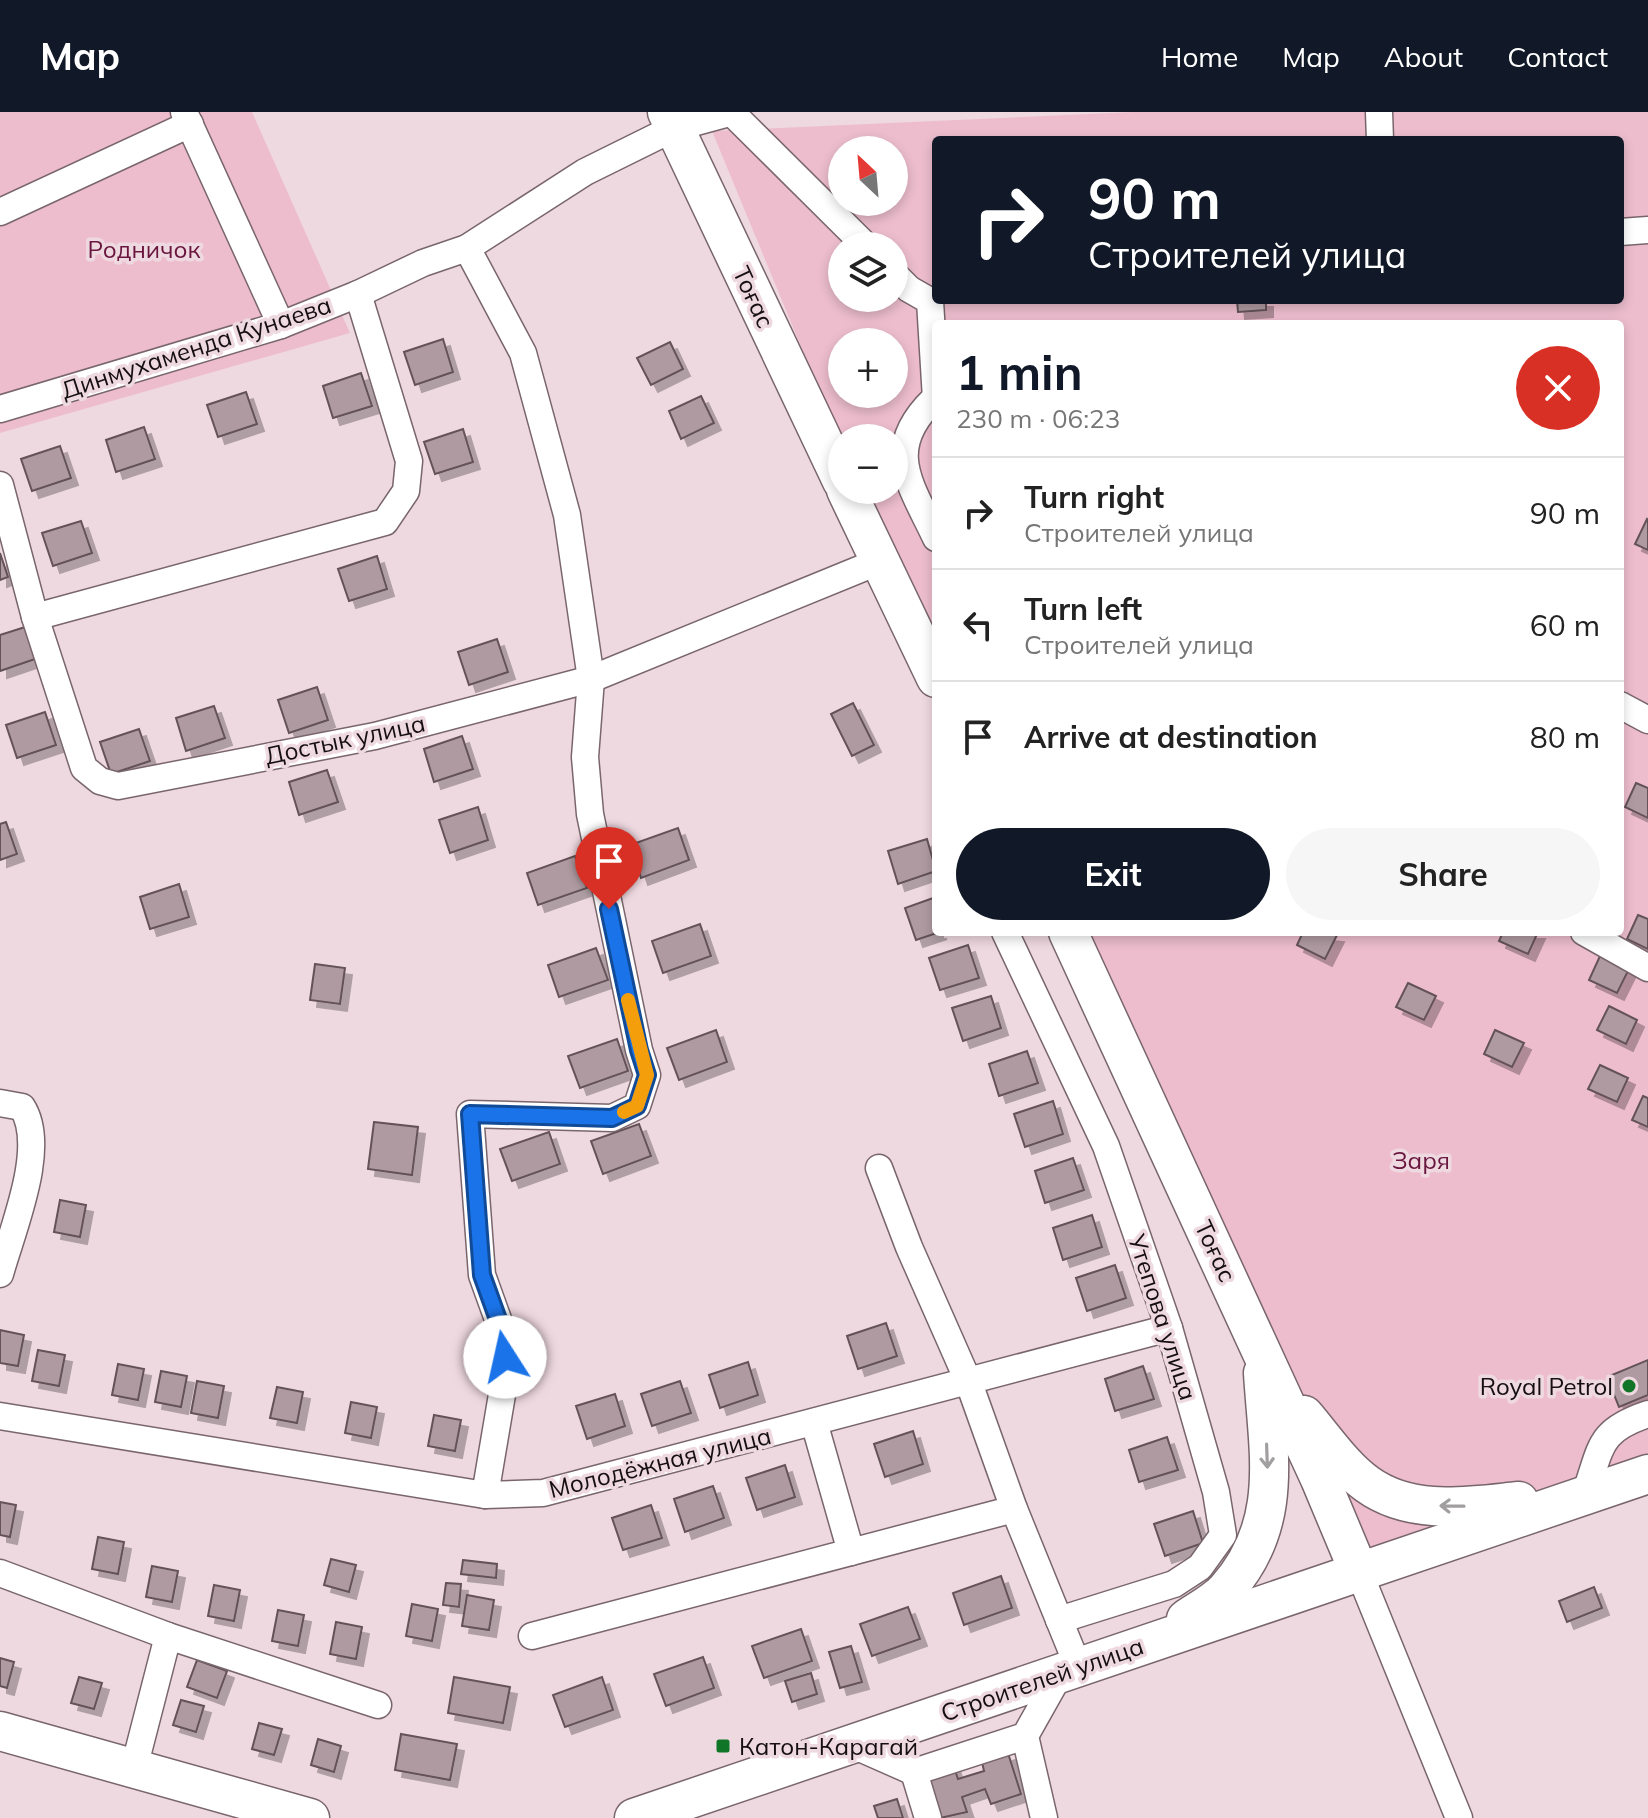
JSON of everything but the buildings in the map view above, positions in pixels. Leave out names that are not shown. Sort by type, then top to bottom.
[{"type":"highway","name":"Тоғас","points":[[670,120],[828,452]]},
{"type":"highway","points":[[853,504],[932,670]]},
{"type":"highway","name":"Тоғас","points":[[1070,936],[1279,1388],[1359,1572]]},
{"type":"highway","points":[[1157,1639],[1225,1592],[1258,1547],[1268,1501],[1261,1350]]},
{"type":"highway","points":[[1279,1388],[1367,1484],[1409,1504],[1459,1507],[1585,1494],[1648,1474]]},
{"type":"highway","name":"Строителей улица","points":[[634,1818],[1585,1494]]},
{"type":"highway","points":[[0,1731],[310,1818]]},
{"type":"street","points":[[732,112],[852,232]]},
{"type":"street","name":"Динмухаменда Кунаева","points":[[0,409],[281,325],[358,294],[423,263],[467,248],[670,120],[732,112]]},
{"type":"street","points":[[1379,112],[1380,136]]},
{"type":"street","points":[[0,212],[187,118],[281,325]]},
{"type":"street","points":[[1624,232],[1648,230]]},
{"type":"street","points":[[467,248],[523,353],[567,515],[591,679],[591,723],[585,757],[590,814],[639,1050],[647,1075],[637,1106],[612,1118],[470,1114],[482,1275],[504,1336],[505,1377],[485,1495]]},
{"type":"street","points":[[908,283],[932,286]]},
{"type":"street","points":[[908,286],[930,301],[932,340]]},
{"type":"street","points":[[35,617],[385,522],[406,491],[409,461],[358,294]]},
{"type":"street","points":[[932,402],[915,417],[902,449],[912,488],[932,530]]},
{"type":"street","name":"Достык улица","points":[[0,485],[35,617],[84,768],[100,781],[118,786],[375,736],[591,679],[880,561]]},
{"type":"street","points":[[1624,707],[1648,720]]},
{"type":"street","name":"Утепова улица","points":[[1007,936],[1106,1146],[1169,1328],[1216,1492],[1223,1535],[1200,1567],[1174,1584],[1059,1620]]},
{"type":"street","points":[[1591,936],[1648,968]]},
{"type":"street","points":[[0,1103],[22,1107],[33,1133],[32,1158],[0,1274]]},
{"type":"street","points":[[853,1745],[914,1772],[1025,1736],[1069,1668],[1059,1620],[1014,1509],[969,1383],[909,1247],[879,1168]]},
{"type":"street","name":"Молодёжная улица","points":[[0,1416],[485,1495],[543,1493],[1169,1328]]},
{"type":"street","points":[[1585,1494],[1606,1434],[1623,1422],[1648,1414]]},
{"type":"street","points":[[814,1422],[851,1552]]},
{"type":"street","points":[[532,1636],[1014,1509]]},
{"type":"street","points":[[1359,1572],[1459,1818]]},
{"type":"street","points":[[0,1573],[168,1636],[378,1705]]},
{"type":"street","points":[[134,1768],[168,1636]]},
{"type":"street","points":[[1025,1736],[1044,1818]]},
{"type":"street","points":[[914,1772],[928,1818]]},
{"type":"green space","name":"Родничок","points":[[0,112],[252,112],[350,333],[0,433]]},
{"type":"green space","name":"Заря","points":[[1133,112],[1648,112],[1648,1484],[1359,1572],[1061,936],[1624,936],[1624,320],[932,320],[932,664],[866,504],[908,504],[908,424],[833,424],[712,131]]},
{"type":"slow traffic","points":[[624,1112],[637,1106],[647,1075],[628,1000]]},
{"type":"place","name":"Royal Petrol","points":[[1629,1386]]},
{"type":"place","name":"Катон-Карагай","points":[[723,1746]]},
{"type":"route","points":[[505,1357],[504,1336],[482,1275],[470,1114],[612,1118],[637,1106],[647,1075],[609,909]]}]
